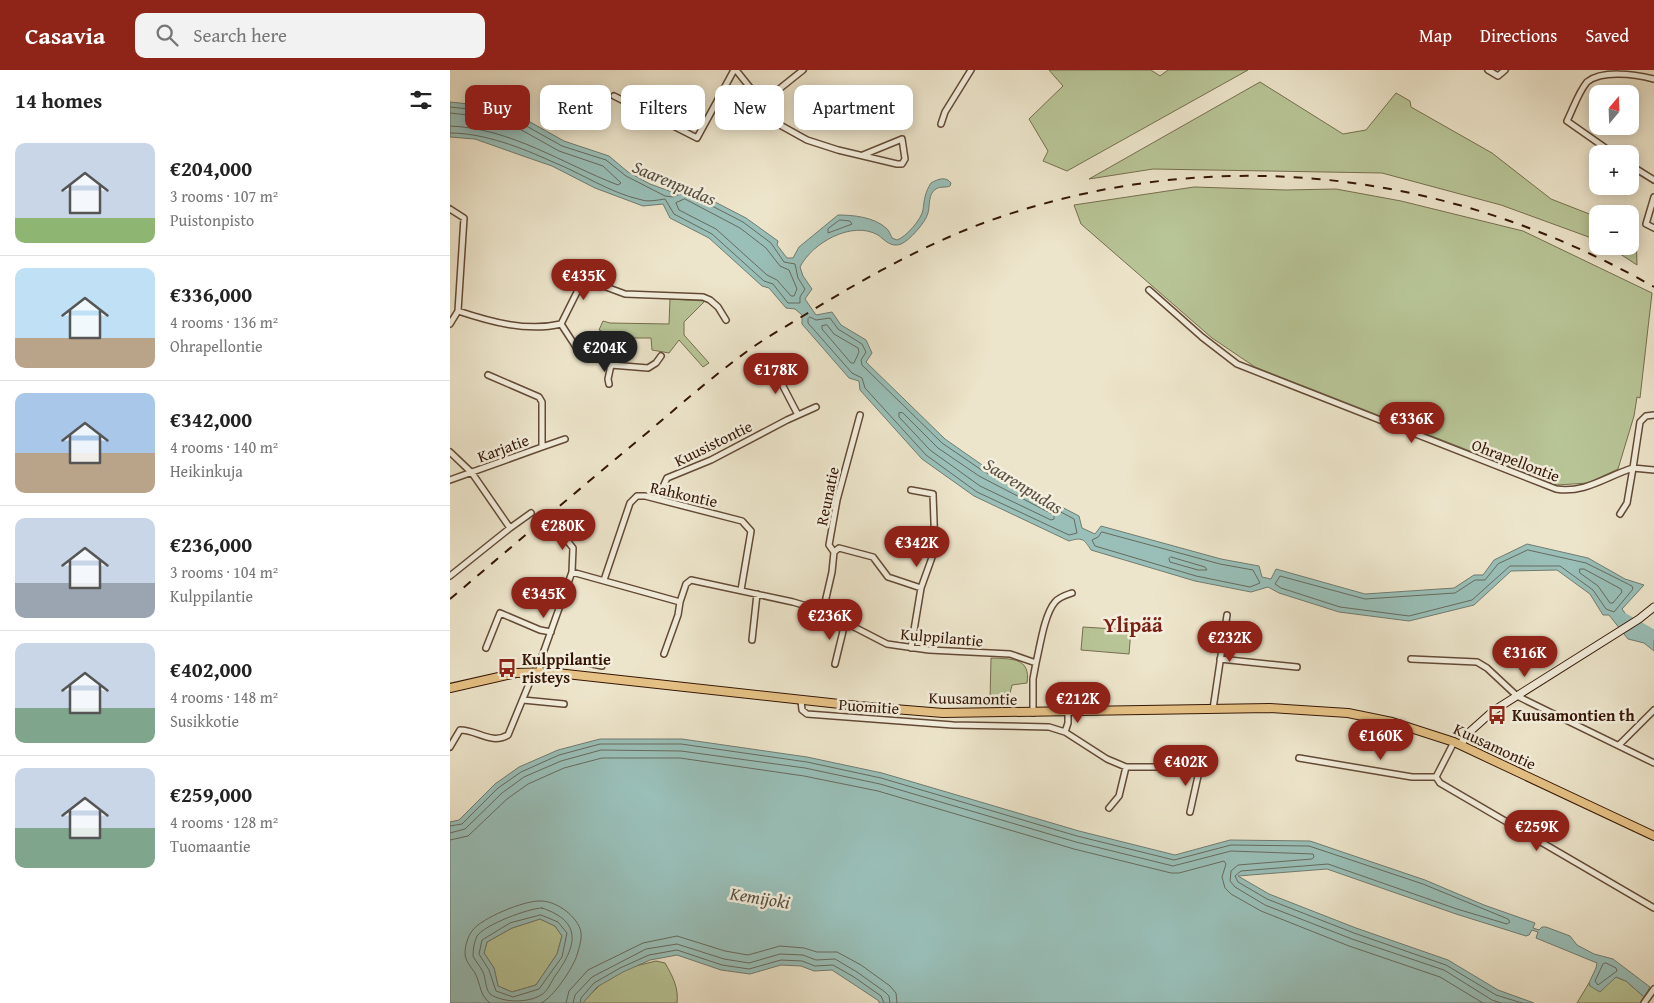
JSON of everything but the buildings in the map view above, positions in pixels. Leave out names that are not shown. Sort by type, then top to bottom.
[{"type":"main road","points":[[1458,743],[1493,711],[1639,619],[1654,607]]},
{"type":"main road","name":"Kuusamontie","points":[[450,688],[494,677],[535,672],[581,674],[918,712],[1033,713],[1288,708],[1348,713],[1392,722],[1458,743],[1654,836]]},
{"type":"street","points":[[614,96],[697,138],[735,70],[748,85]]},
{"type":"street","points":[[784,85],[803,70]]},
{"type":"street","points":[[941,124],[945,112],[971,70]]},
{"type":"street","points":[[1488,70],[1498,76],[1505,70]]},
{"type":"street","points":[[1601,145],[1567,121],[1587,81],[1602,71],[1629,73],[1654,80]]},
{"type":"street","points":[[784,127],[807,140],[864,156],[902,164],[905,159],[902,139],[864,156]]},
{"type":"street","points":[[1639,171],[1654,180]]},
{"type":"street","points":[[1654,197],[1646,224],[1654,228]]},
{"type":"street","points":[[450,209],[464,218],[458,311],[450,324]]},
{"type":"street","points":[[562,324],[579,288],[582,284],[590,281],[626,294],[706,298],[718,307],[726,320]]},
{"type":"street","name":"Ohrapellontie","points":[[1149,290],[1238,364],[1556,490],[1583,489],[1633,468]]},
{"type":"street","points":[[458,311],[503,324],[538,326],[562,324]]},
{"type":"street","points":[[562,324],[573,343],[582,351],[611,365],[648,368],[656,363],[660,356]]},
{"type":"street","points":[[609,384],[611,365]]},
{"type":"street","points":[[772,365],[798,415]]},
{"type":"street","name":"Karjatie","points":[[488,375],[539,398],[542,402],[542,447]]},
{"type":"street","name":"Kuusistontie","points":[[658,498],[667,478],[711,460],[816,407]]},
{"type":"street","name":"Reunatie","points":[[823,611],[832,572],[834,552],[829,545],[837,500],[860,415]]},
{"type":"street","points":[[1620,514],[1627,503],[1640,422],[1646,416],[1654,415]]},
{"type":"street","name":"Karjatie","points":[[450,480],[565,439]]},
{"type":"street","points":[[450,452],[472,473],[510,528]]},
{"type":"street","points":[[1633,468],[1654,470]]},
{"type":"street","points":[[911,490],[932,494],[935,549],[921,588],[911,648]]},
{"type":"street","name":"Rahkontie","points":[[604,580],[630,503],[637,496],[645,496],[742,521],[751,530],[741,590]]},
{"type":"street","points":[[450,576],[532,512]]},
{"type":"street","points":[[450,747],[460,730],[494,740],[508,735],[541,659],[572,572],[573,548],[558,529]]},
{"type":"street","points":[[834,552],[839,548],[873,557],[888,577],[921,588]]},
{"type":"street","points":[[572,572],[680,602],[678,615],[664,654]]},
{"type":"street","name":"Kulppilantie","points":[[680,602],[686,584],[691,580],[741,590],[823,611],[887,644],[911,648],[1010,654],[1036,663]]},
{"type":"street","points":[[1033,713],[1033,679],[1047,620],[1054,602],[1064,595],[1072,593]]},
{"type":"street","points":[[752,640],[757,594]]},
{"type":"street","points":[[486,648],[500,613],[534,628],[551,632]]},
{"type":"street","points":[[1213,709],[1228,615]]},
{"type":"street","points":[[835,664],[845,623]]},
{"type":"street","points":[[541,659],[583,662],[602,666]]},
{"type":"street","points":[[1220,659],[1297,667]]},
{"type":"street","points":[[1411,659],[1477,662],[1487,668],[1518,696],[1654,763]]},
{"type":"street","points":[[523,700],[564,704]]},
{"type":"street","name":"Puomitie","points":[[801,700],[802,710],[807,714],[953,725],[1041,726],[1065,732],[1107,759],[1126,767],[1200,767],[1214,763]]},
{"type":"street","points":[[1619,745],[1654,710]]},
{"type":"street","points":[[1065,732],[1068,723],[1068,712]]},
{"type":"street","points":[[1436,777],[1458,743]]},
{"type":"street","points":[[1299,758],[1412,776],[1436,777]]},
{"type":"street","points":[[1108,808],[1119,796],[1126,767]]},
{"type":"street","points":[[1190,812],[1200,767]]},
{"type":"street","points":[[1436,777],[1440,783],[1487,812],[1654,908]]},
{"type":"street","points":[[1644,1003],[1654,989]]},
{"type":"green space","points":[[1049,70],[1151,70],[1160,76],[1168,70],[1248,70],[1067,171],[1043,161],[1048,151],[1029,119],[1063,86]]},
{"type":"green space","points":[[1260,82],[1343,134],[1366,130],[1396,93],[1410,101],[1411,107],[1492,153],[1551,199],[1589,214],[1589,237],[1501,205],[1382,173],[1153,169],[1089,179]]},
{"type":"green space","points":[[1194,187],[1286,190],[1336,189],[1401,201],[1523,231],[1652,293],[1640,398],[1637,397],[1634,416],[1618,469],[1588,483],[1557,485],[1255,367],[1212,338],[1081,224],[1074,205]]},
{"type":"green space","points":[[1622,255],[1637,255],[1637,265]]},
{"type":"green space","points":[[670,299],[705,301],[684,322],[684,335],[709,363],[703,367],[679,340],[669,353],[652,350],[651,338],[617,338],[599,330],[603,321],[610,323],[669,324]]},
{"type":"green space","points":[[1083,627],[1131,630],[1129,654],[1081,650]]},
{"type":"green space","points":[[991,658],[1012,659],[1023,664],[1026,668],[1027,683],[1012,685],[1008,701],[990,701]]},
{"type":"green space","points":[[540,919],[555,926],[562,936],[557,954],[536,985],[512,992],[498,986],[494,968],[484,953],[487,942],[512,928]]},
{"type":"green space","points":[[656,961],[665,963],[670,972],[676,987],[677,1003],[582,1003],[610,975],[619,970]]},
{"type":"green space","points":[[1616,977],[1626,981],[1644,997],[1640,1003],[1577,1003],[1589,983],[1590,986]]},
{"type":"water","points":[[450,102],[465,104],[465,130],[530,130],[530,122],[540,128],[540,130],[544,130],[564,141],[609,156],[628,172],[650,184],[672,192],[684,186],[746,218],[778,241],[777,245],[787,258],[793,258],[799,247],[838,215],[857,216],[876,221],[887,229],[892,238],[897,240],[909,232],[922,214],[926,193],[931,183],[939,179],[947,179],[951,183],[950,186],[933,191],[930,197],[927,217],[917,231],[901,244],[891,244],[868,231],[845,232],[823,242],[806,258],[800,267],[803,276],[812,289],[805,299],[816,315],[832,312],[841,325],[866,340],[872,353],[866,362],[945,439],[985,467],[1079,516],[1082,528],[1095,534],[1101,526],[1221,559],[1259,566],[1262,577],[1271,579],[1276,569],[1365,594],[1454,588],[1474,575],[1483,575],[1494,560],[1527,544],[1588,558],[1625,579],[1644,585],[1622,609],[1637,630],[1654,632],[1654,651],[1644,643],[1628,639],[1609,615],[1603,615],[1590,594],[1557,570],[1511,571],[1474,605],[1409,621],[1339,612],[1279,593],[1268,587],[1251,592],[1195,581],[1091,550],[1082,540],[1069,541],[974,496],[922,459],[860,390],[859,381],[849,378],[802,324],[802,315],[795,309],[786,308],[769,288],[762,286],[709,238],[670,218],[663,204],[643,206],[595,188],[552,166],[475,139],[450,137]]},
{"type":"water","name":"Kemijoki","points":[[600,739],[682,739],[807,757],[882,773],[1079,831],[1175,855],[1230,840],[1310,841],[1425,880],[1484,905],[1535,923],[1533,928],[1539,930],[1542,927],[1546,927],[1570,936],[1577,945],[1594,954],[1613,959],[1650,987],[1644,997],[1626,981],[1616,977],[1600,992],[1590,986],[1589,983],[1597,963],[1536,938],[1538,932],[1532,930],[1526,936],[1327,869],[1238,876],[1269,894],[1356,928],[1448,960],[1498,990],[1534,1003],[879,1003],[879,1001],[832,970],[814,971],[801,966],[781,965],[750,974],[721,970],[677,955],[650,960],[623,972],[597,987],[583,1003],[450,1003],[450,822],[459,820],[495,784],[519,767],[558,750]],"holes":[[[540,919],[555,926],[562,936],[557,954],[536,985],[512,992],[498,986],[494,968],[484,953],[487,942],[512,928]]]},
{"type":"waterway","name":"Saarenpudas","points":[[1624,618],[1654,635]]},
{"type":"railway","points":[[450,599],[697,391],[760,342],[853,286],[896,262],[940,241],[986,222],[1071,197],[1157,181],[1242,176],[1327,180],[1411,193],[1494,216],[1575,247],[1654,287]]},
{"type":"place","name":"Kulppilantie risteys","points":[[507,668]]},
{"type":"place","name":"Kuusamontien th","points":[[1497,715]]},
{"type":"district","name":"Ylipää","points":[[1133,625]]}]
